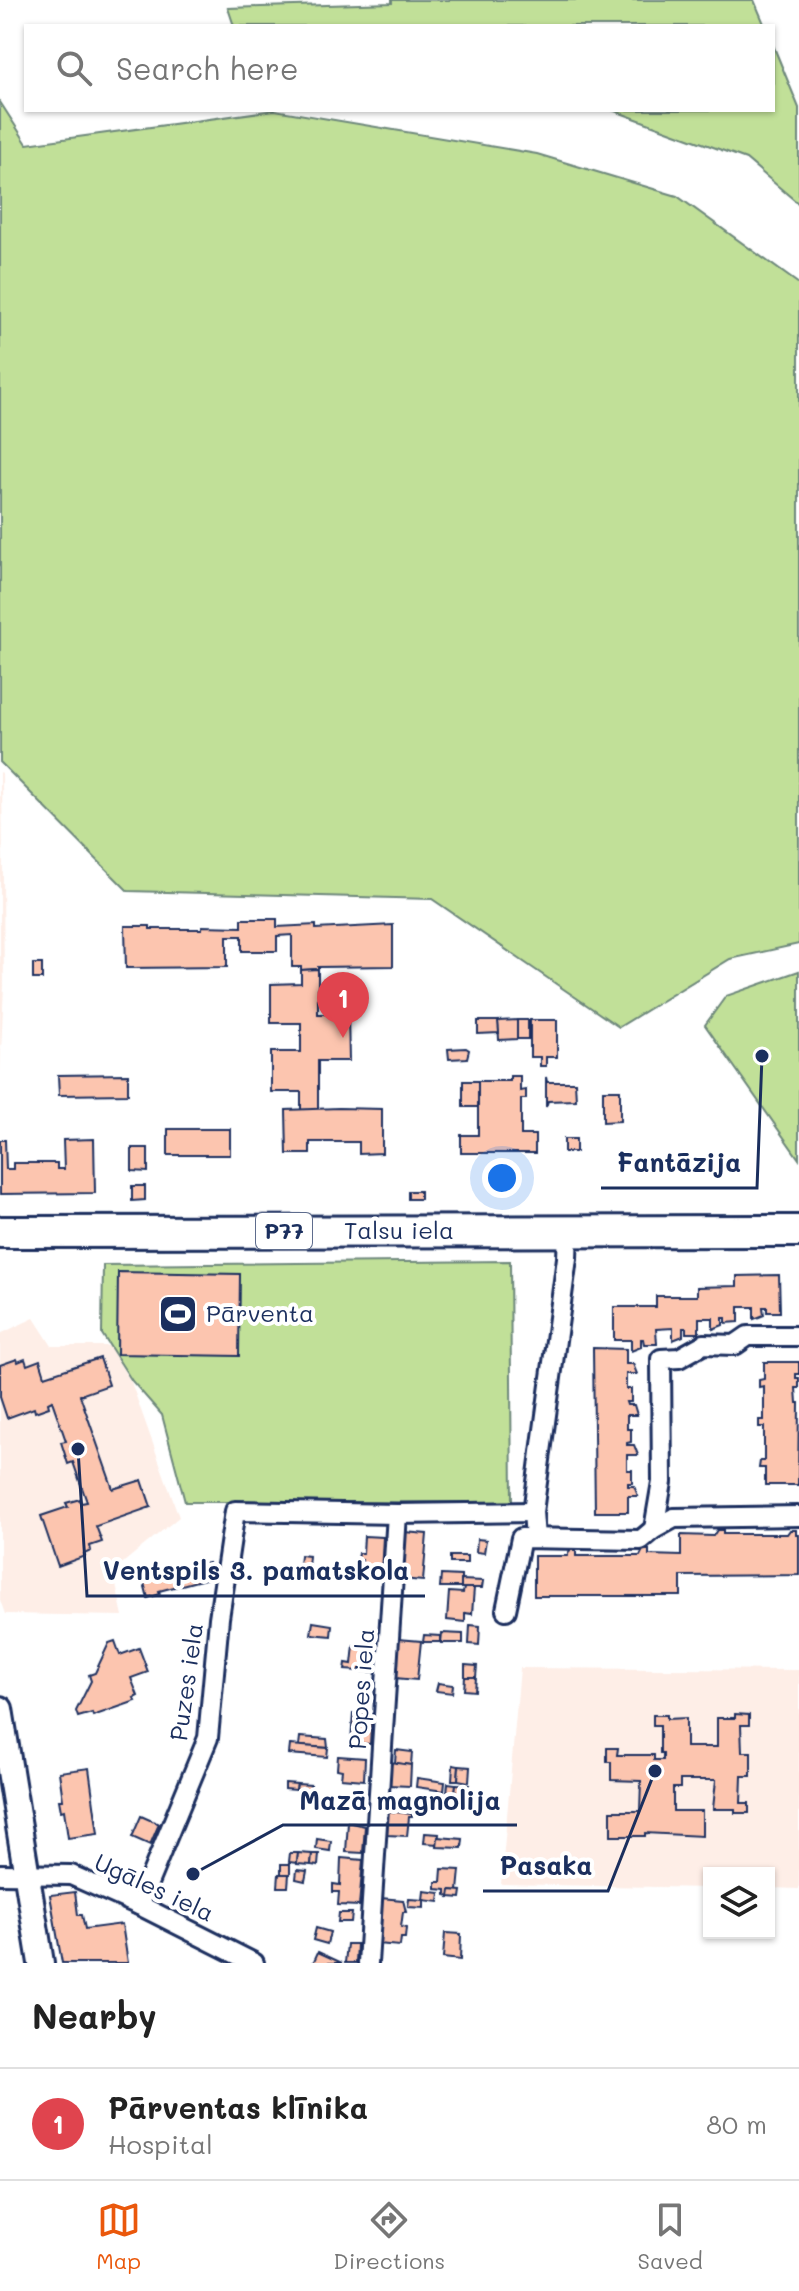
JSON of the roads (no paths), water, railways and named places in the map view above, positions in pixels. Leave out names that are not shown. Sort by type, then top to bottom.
[{"type":"main road","name":"Talsu iela","points":[[0,1232],[799,1231]]},
{"type":"street","points":[[535,1538],[533,1512],[568,1231]]},
{"type":"street","points":[[654,1529],[662,1482],[661,1359],[679,1358],[704,1344],[735,1345],[748,1336],[799,1336]]},
{"type":"street","name":"Puzes iela","points":[[139,1905],[208,1738],[219,1618],[235,1511],[397,1514],[533,1512]]},
{"type":"street","name":"Popes iela","points":[[368,1963],[397,1514]]},
{"type":"street","points":[[506,1610],[521,1538],[641,1540],[674,1518],[799,1516]]},
{"type":"street","points":[[0,1709],[29,1873],[41,1963]]},
{"type":"street","name":"Ugāles iela","points":[[0,1874],[71,1875],[139,1905],[254,1963]]},
{"type":"place","name":"Pārventas klīnika","points":[[343,1038]]},
{"type":"place","name":"Fantāzija","points":[[762,1056]]},
{"type":"place","name":"Pārventa","points":[[178,1314]]},
{"type":"place","name":"Ventspils 3. pamatskola","points":[[78,1449]]},
{"type":"place","name":"Pasaka","points":[[655,1771]]},
{"type":"place","name":"Mazā magnolija","points":[[193,1874]]}]
